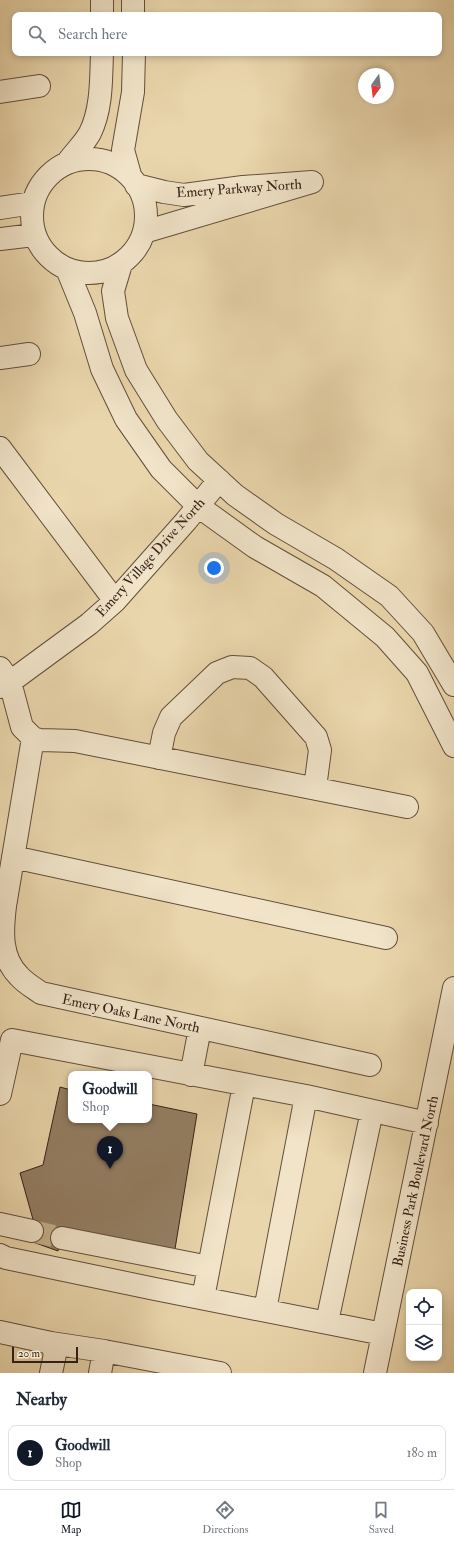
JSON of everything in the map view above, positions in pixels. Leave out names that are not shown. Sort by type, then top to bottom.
[{"type":"street","points":[[102,0],[102,12]]},
{"type":"street","points":[[133,0],[133,12]]},
{"type":"street","points":[[67,163],[90,134],[98,102],[102,56]]},
{"type":"street","points":[[133,180],[123,150],[133,92],[134,56]]},
{"type":"street","points":[[0,92],[39,86]]},
{"type":"street","points":[[83,158],[100,159],[116,165],[133,180],[141,192],[146,212],[144,232],[135,250],[121,264],[108,270],[94,273],[80,273],[67,269],[53,261],[42,249],[34,235],[31,219],[33,203],[39,186],[51,172],[67,163],[83,158]]},
{"type":"street","name":"Emery Parkway North","points":[[133,180],[164,192],[184,195],[243,187],[312,182],[144,232]]},
{"type":"street","points":[[0,208],[33,203]]},
{"type":"street","points":[[0,239],[34,235]]},
{"type":"street","points":[[121,264],[113,291],[117,318],[136,370],[167,420],[198,461],[235,495],[276,524],[336,558],[389,596],[423,633],[454,684]]},
{"type":"street","points":[[67,269],[85,313],[102,369],[126,419],[161,469],[198,506],[255,547],[323,586],[385,637],[417,673],[454,746]]},
{"type":"street","points":[[0,358],[29,354]]},
{"type":"street","points":[[0,448],[115,601]]},
{"type":"street","name":"Emery Village Drive North","points":[[3,679],[89,624],[115,601],[219,480]]},
{"type":"street","points":[[159,758],[164,733],[171,717],[217,673],[232,667],[250,668],[263,677],[316,737],[320,750],[315,788]]},
{"type":"street","points":[[3,679],[22,727],[33,738],[40,740],[75,741],[407,807]]},
{"type":"street","name":"Emery Oaks Lane North","points":[[33,738],[2,932],[6,957],[19,976],[41,993],[370,1065]]},
{"type":"street","points":[[13,857],[386,938]]},
{"type":"street","name":"Business Park Boulevard North","points":[[375,1373],[454,988]]},
{"type":"street","points":[[192,1074],[200,1028]]},
{"type":"street","points":[[0,1094],[12,1040],[306,1096],[427,1123]]},
{"type":"street","points":[[203,1298],[244,1085]]},
{"type":"street","points":[[265,1310],[306,1096]]},
{"type":"street","points":[[327,1322],[372,1111]]},
{"type":"street","points":[[0,1224],[32,1231]]},
{"type":"street","points":[[62,1238],[209,1267]]},
{"type":"street","points":[[0,1255],[6,1258],[383,1334]]},
{"type":"street","points":[[0,1332],[51,1343],[104,1351],[163,1368],[220,1373]]},
{"type":"street","points":[[51,1343],[55,1354],[51,1373]]},
{"type":"street","points":[[100,1373],[104,1351]]},
{"type":"building","points":[[60,1087],[68,1089],[68,1123],[152,1123],[152,1105],[197,1114],[175,1249],[64,1229],[58,1251],[30,1241],[34,1223],[20,1173],[43,1165]]},
{"type":"tunnel","points":[[32,1231],[62,1238]]},
{"type":"place","name":"Goodwill","points":[[110,1169]]}]
